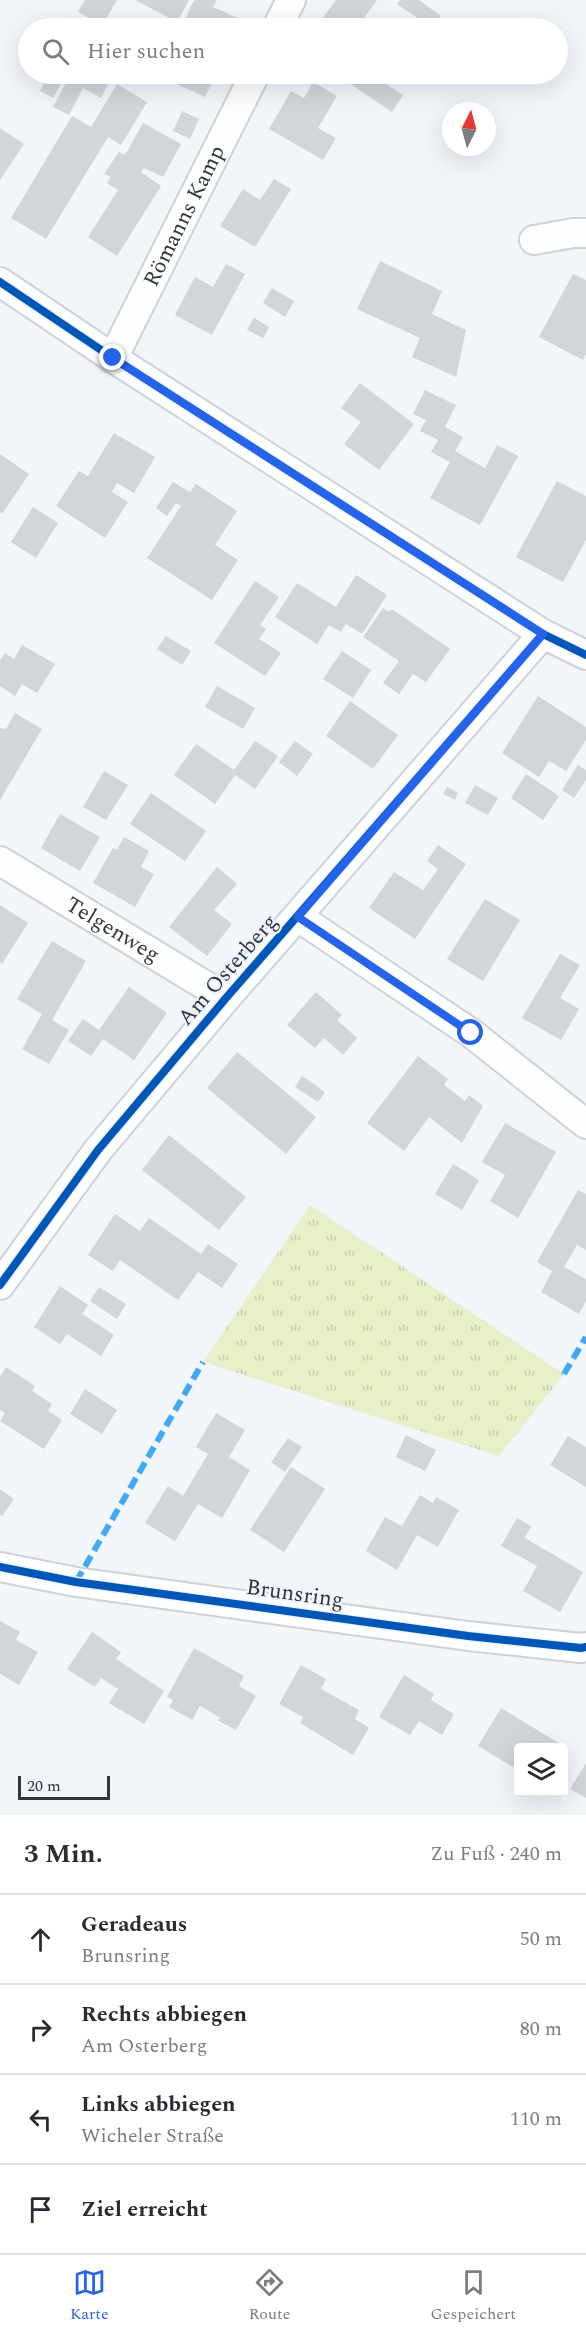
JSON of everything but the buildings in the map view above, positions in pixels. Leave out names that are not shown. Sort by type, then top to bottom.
[{"type":"street","name":"Römanns Kamp","points":[[113,358],[250,84]]},
{"type":"street","points":[[534,240],[586,233]]},
{"type":"street","points":[[0,282],[113,358],[543,634],[586,655]]},
{"type":"street","name":"Am Osterberg","points":[[0,1285],[98,1150],[226,998],[543,634]]},
{"type":"street","name":"Telgenweg","points":[[0,861],[226,998]]},
{"type":"street","points":[[298,917],[471,1033],[586,1124]]},
{"type":"street","name":"Brunsring","points":[[0,1567],[76,1582],[468,1636],[586,1647]]},
{"type":"green space","points":[[310,1205],[564,1374],[499,1456],[203,1362]]},
{"type":"marked path","points":[[564,1374],[586,1337]]},
{"type":"marked path","points":[[76,1582],[203,1362]]},
{"type":"cycle path","points":[[0,282],[113,358],[543,634],[586,655]]},
{"type":"cycle path","points":[[0,1285],[98,1150],[226,998],[543,634]]},
{"type":"cycle path","points":[[0,1567],[76,1582],[468,1636],[586,1647]]},
{"type":"route","points":[[113,358],[543,634],[298,917],[471,1033]]}]
